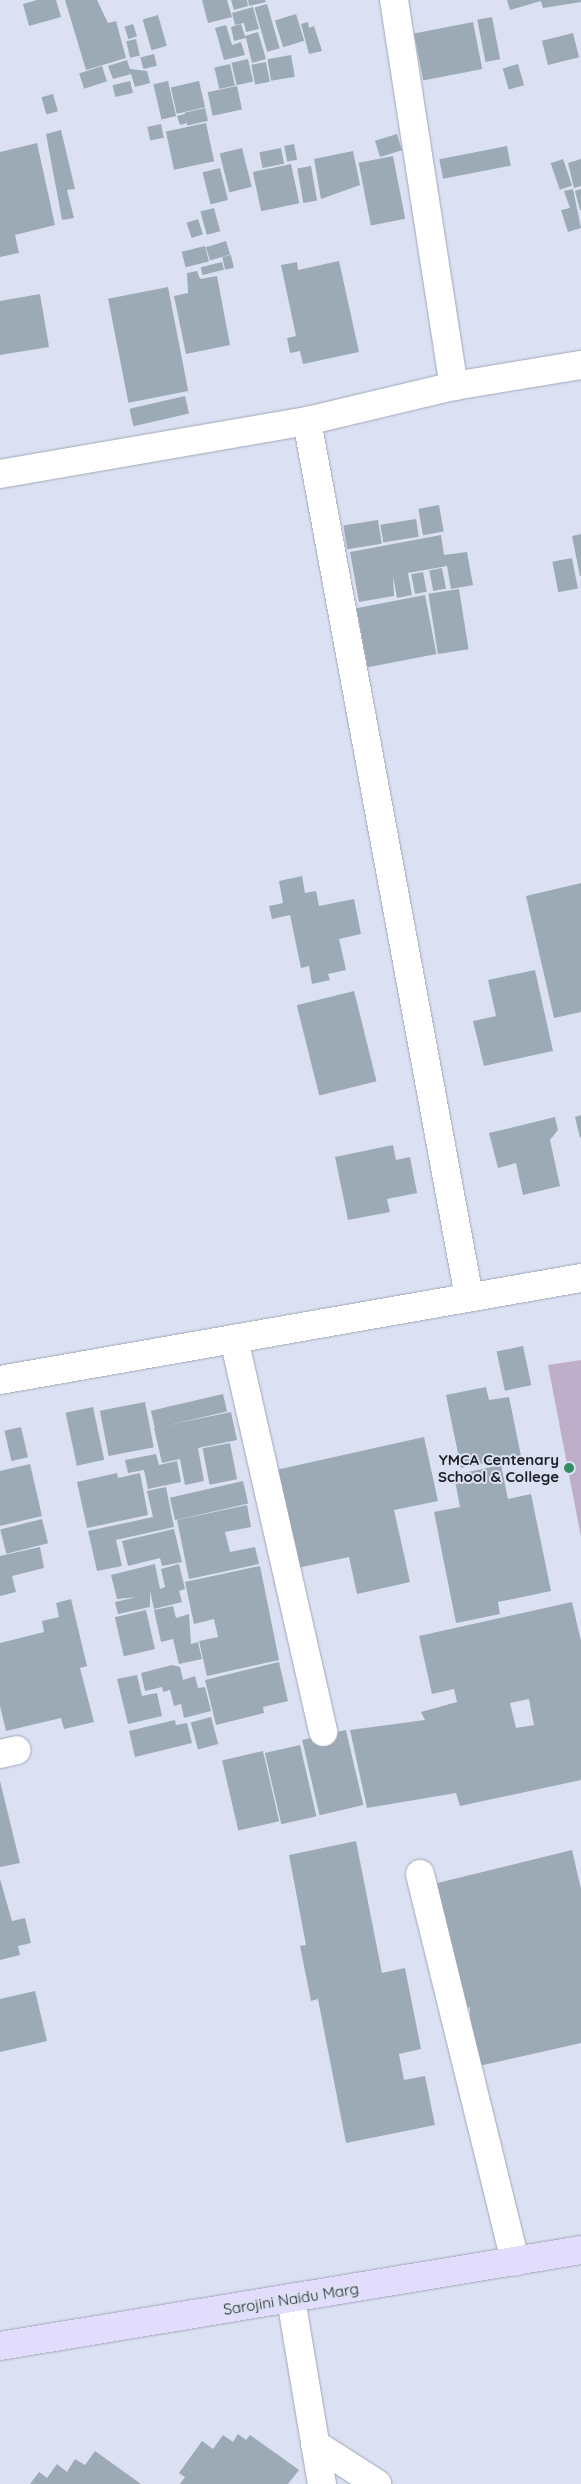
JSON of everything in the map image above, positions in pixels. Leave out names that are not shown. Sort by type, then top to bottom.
[{"type":"main road","name":"Sarojini Naidu Marg","points":[[0,2346],[581,2250]]},
{"type":"street","points":[[394,0],[454,386]]},
{"type":"street","points":[[0,474],[306,421],[454,386],[581,365]]},
{"type":"street","points":[[306,421],[469,1297]]},
{"type":"street","points":[[0,1380],[581,1278]]},
{"type":"street","points":[[234,1339],[323,1732]]},
{"type":"street","points":[[420,1874],[515,2262]]},
{"type":"street","points":[[291,2298],[322,2484]]},
{"type":"street","points":[[315,2444],[377,2484]]},
{"type":"shaded area","points":[[581,1360],[581,1537],[548,1365]]},
{"type":"building","points":[[37,0],[56,0],[61,17],[29,26],[23,4]]},
{"type":"building","points":[[65,0],[97,0],[108,23],[116,21],[126,58],[86,70]]},
{"type":"building","points":[[202,0],[227,0],[232,17],[208,23]]},
{"type":"building","points":[[231,0],[247,0],[248,6],[234,10]]},
{"type":"building","points":[[248,0],[265,0],[266,2],[249,6]]},
{"type":"building","points":[[507,0],[581,0],[581,2],[543,8],[541,1],[510,10]]},
{"type":"building","points":[[267,4],[280,48],[267,52],[255,8]]},
{"type":"building","points":[[253,7],[259,29],[246,32],[244,23],[235,25],[232,13]]},
{"type":"building","points":[[296,14],[304,41],[283,47],[275,20]]},
{"type":"building","points":[[158,15],[167,46],[151,50],[143,19]]},
{"type":"building","points":[[492,17],[500,59],[485,62],[477,20]]},
{"type":"building","points":[[308,22],[309,28],[314,26],[322,51],[309,54],[301,24]]},
{"type":"building","points":[[473,22],[482,69],[423,81],[414,33]]},
{"type":"building","points":[[133,24],[137,36],[128,39],[124,27]]},
{"type":"building","points":[[241,24],[245,36],[258,32],[266,59],[252,63],[246,38],[234,41],[231,27]]},
{"type":"building","points":[[226,25],[232,45],[241,42],[245,55],[224,60],[215,28]]},
{"type":"building","points":[[573,33],[579,57],[548,65],[542,41]]},
{"type":"building","points":[[136,39],[140,56],[130,58],[126,41]]},
{"type":"building","points":[[154,54],[157,66],[143,69],[140,57]]},
{"type":"building","points":[[291,55],[295,77],[271,81],[267,59]]},
{"type":"building","points":[[248,59],[253,81],[237,85],[231,63]]},
{"type":"building","points":[[127,60],[130,69],[147,71],[150,83],[135,87],[131,74],[113,79],[108,66]]},
{"type":"building","points":[[266,62],[270,82],[255,84],[251,65]]},
{"type":"building","points":[[230,64],[235,85],[219,89],[214,68]]},
{"type":"building","points":[[518,64],[524,85],[509,90],[503,68]]},
{"type":"building","points":[[102,66],[107,81],[84,89],[79,73]]},
{"type":"building","points":[[130,81],[133,93],[115,97],[113,85]]},
{"type":"building","points":[[168,81],[176,116],[161,119],[153,84]]},
{"type":"building","points":[[199,81],[205,107],[177,114],[171,88]]},
{"type":"building","points":[[237,86],[242,109],[213,116],[208,92]]},
{"type":"building","points":[[53,94],[58,111],[46,115],[41,97]]},
{"type":"building","points":[[205,108],[208,121],[187,125],[185,113]]},
{"type":"building","points":[[185,114],[187,123],[180,125],[177,116]]},
{"type":"building","points":[[206,123],[214,161],[174,170],[166,132]]},
{"type":"building","points":[[161,124],[164,138],[150,141],[147,127]]},
{"type":"building","points":[[61,130],[75,189],[67,190],[74,218],[62,220],[46,134]]},
{"type":"building","points":[[397,134],[402,150],[380,157],[375,141]]},
{"type":"building","points":[[37,143],[55,225],[15,235],[19,253],[0,257],[0,152]]},
{"type":"building","points":[[294,144],[297,160],[287,162],[284,146]]},
{"type":"building","points":[[507,146],[511,166],[443,179],[439,159]]},
{"type":"building","points":[[242,148],[252,187],[229,192],[220,154]]},
{"type":"building","points":[[281,148],[284,164],[262,168],[259,152]]},
{"type":"building","points":[[353,151],[360,185],[321,199],[314,159]]},
{"type":"building","points":[[393,156],[405,219],[371,226],[359,163]]},
{"type":"building","points":[[563,159],[572,185],[560,190],[551,163]]},
{"type":"building","points":[[581,159],[581,186],[574,188],[568,163]]},
{"type":"building","points":[[291,164],[299,203],[261,211],[253,172]]},
{"type":"building","points":[[311,166],[317,200],[303,203],[297,168]]},
{"type":"building","points":[[220,168],[228,200],[211,204],[203,172]]},
{"type":"building","points":[[573,189],[581,228],[568,232],[561,210],[570,208],[564,191]]},
{"type":"building","points":[[581,189],[581,210],[580,210],[575,191]]},
{"type":"building","points":[[214,208],[220,231],[207,235],[200,212]]},
{"type":"building","points":[[198,219],[203,234],[192,238],[187,223]]},
{"type":"building","points":[[226,241],[230,254],[210,261],[206,247]]},
{"type":"building","points":[[205,246],[209,262],[186,267],[182,252]]},
{"type":"building","points":[[231,255],[234,268],[225,270],[222,257]]},
{"type":"building","points":[[339,261],[359,352],[303,364],[300,351],[290,353],[287,338],[296,336],[281,265],[297,262],[298,270]]},
{"type":"building","points":[[222,262],[224,270],[203,275],[201,267]]},
{"type":"building","points":[[197,271],[200,279],[217,276],[230,345],[186,354],[174,296],[188,293],[187,273]]},
{"type":"building","points":[[168,287],[188,391],[128,403],[108,299]]},
{"type":"building","points":[[40,294],[49,347],[0,355],[0,301]]},
{"type":"building","points":[[185,396],[189,414],[134,426],[129,409]]},
{"type":"building","points":[[439,505],[444,532],[423,535],[418,509]]},
{"type":"building","points":[[416,519],[419,537],[383,542],[380,525]]},
{"type":"building","points":[[378,520],[382,544],[347,549],[343,525]]},
{"type":"building","points":[[581,534],[581,576],[580,576],[572,536]]},
{"type":"building","points":[[441,535],[444,555],[467,552],[473,585],[451,589],[447,566],[408,573],[412,595],[397,598],[393,576],[394,596],[359,602],[350,552]]},
{"type":"building","points":[[572,558],[578,588],[558,592],[552,562]]},
{"type":"building","points":[[442,568],[446,589],[433,591],[429,570]]},
{"type":"building","points":[[423,572],[427,592],[415,594],[411,574]]},
{"type":"building","points":[[459,589],[469,649],[438,654],[428,594]]},
{"type":"building","points":[[425,595],[436,654],[368,667],[356,608]]},
{"type":"building","points":[[302,876],[305,893],[316,891],[319,906],[354,899],[361,934],[339,939],[346,970],[328,974],[330,980],[312,984],[309,966],[301,968],[290,915],[272,919],[269,906],[283,903],[279,881]]},
{"type":"building","points":[[581,883],[581,1012],[554,1018],[526,896]]},
{"type":"building","points":[[535,970],[553,1051],[484,1066],[473,1021],[496,1016],[488,980]]},
{"type":"building","points":[[354,991],[376,1081],[319,1096],[297,1005]]},
{"type":"building","points":[[581,1115],[581,1137],[580,1138],[575,1117]]},
{"type":"building","points":[[555,1117],[558,1130],[550,1140],[560,1186],[523,1195],[516,1163],[498,1168],[489,1133]]},
{"type":"building","points":[[393,1145],[396,1160],[410,1157],[417,1193],[387,1199],[390,1212],[348,1220],[335,1157]]},
{"type":"building","points":[[523,1346],[531,1385],[505,1391],[497,1352]]},
{"type":"building","points":[[486,1387],[489,1400],[509,1397],[521,1456],[461,1468],[446,1395]]},
{"type":"building","points":[[223,1394],[227,1412],[155,1428],[151,1411]]},
{"type":"building","points":[[145,1402],[154,1447],[109,1456],[100,1411]]},
{"type":"building","points":[[93,1407],[104,1460],[77,1466],[66,1413]]},
{"type":"building","points":[[231,1412],[237,1440],[198,1448],[204,1481],[185,1485],[180,1459],[162,1463],[154,1428]]},
{"type":"building","points":[[21,1427],[28,1457],[11,1461],[4,1431]]},
{"type":"building","points":[[424,1437],[438,1501],[394,1510],[410,1582],[357,1594],[349,1557],[288,1570],[267,1472]]},
{"type":"building","points":[[230,1443],[237,1479],[210,1485],[203,1448]]},
{"type":"building","points":[[156,1454],[159,1465],[177,1461],[181,1482],[148,1489],[144,1470],[128,1473],[125,1460]]},
{"type":"building","points":[[30,1464],[42,1516],[0,1526],[0,1471]]},
{"type":"building","points":[[501,1465],[508,1499],[531,1494],[551,1591],[498,1602],[500,1614],[456,1623],[434,1512],[460,1507],[454,1475]]},
{"type":"building","points":[[117,1473],[118,1478],[140,1473],[148,1515],[87,1528],[77,1482]]},
{"type":"building","points":[[243,1481],[248,1503],[175,1520],[170,1498]]},
{"type":"building","points":[[166,1487],[174,1527],[116,1540],[122,1566],[97,1571],[88,1531],[153,1517],[147,1491]]},
{"type":"building","points":[[247,1505],[251,1527],[225,1532],[230,1552],[255,1547],[259,1564],[189,1579],[177,1520]]},
{"type":"building","points":[[42,1519],[48,1543],[6,1554],[0,1529]]},
{"type":"building","points":[[174,1529],[182,1562],[162,1566],[160,1558],[128,1566],[122,1541]]},
{"type":"building","points":[[40,1547],[44,1568],[12,1576],[16,1592],[0,1596],[0,1556]]},
{"type":"building","points":[[155,1564],[160,1589],[165,1587],[161,1569],[179,1564],[185,1589],[179,1591],[182,1602],[154,1609],[150,1591],[150,1607],[118,1614],[115,1602],[137,1597],[117,1599],[111,1575]]},
{"type":"building","points":[[260,1566],[279,1660],[207,1676],[199,1641],[218,1637],[214,1619],[194,1624],[185,1582]]},
{"type":"building","points":[[71,1599],[87,1666],[80,1668],[94,1722],[64,1729],[61,1718],[6,1731],[0,1706],[0,1643],[44,1632],[42,1621],[59,1617],[56,1603]]},
{"type":"building","points":[[572,1602],[581,1641],[581,1780],[460,1806],[456,1793],[367,1808],[350,1730],[425,1720],[421,1712],[457,1702],[454,1689],[432,1694],[419,1636]],"holes":[[[529,1699],[534,1725],[516,1728],[510,1703]]]},
{"type":"building","points":[[173,1606],[176,1618],[189,1614],[191,1644],[198,1642],[202,1659],[179,1664],[173,1639],[161,1642],[154,1610]]},
{"type":"building","points":[[146,1610],[155,1649],[124,1656],[115,1617]]},
{"type":"building","points":[[279,1662],[288,1701],[263,1707],[264,1713],[216,1725],[205,1680]]},
{"type":"building","points":[[172,1665],[180,1667],[183,1680],[195,1676],[198,1688],[205,1687],[211,1711],[184,1718],[181,1704],[174,1706],[170,1690],[163,1692],[162,1687],[145,1691],[141,1673]]},
{"type":"building","points":[[137,1675],[142,1696],[157,1693],[162,1716],[128,1724],[117,1679]]},
{"type":"building","points":[[211,1717],[218,1744],[198,1749],[191,1722]]},
{"type":"building","points":[[175,1720],[176,1725],[187,1723],[192,1743],[135,1757],[129,1731]]},
{"type":"building","points":[[346,1730],[363,1805],[319,1815],[302,1740]]},
{"type":"building","points":[[300,1745],[316,1816],[281,1824],[265,1753]]},
{"type":"building","points":[[263,1751],[279,1821],[238,1831],[222,1760]]},
{"type":"building","points":[[0,1781],[20,1863],[0,1867]]},
{"type":"building","points":[[356,1841],[382,1973],[405,1968],[421,2049],[399,2054],[404,2080],[425,2076],[435,2125],[346,2143],[318,1999],[311,2001],[300,1946],[306,1945],[289,1855]]},
{"type":"building","points":[[572,1850],[581,1889],[581,2043],[470,2068],[470,2007],[452,2011],[421,1887]]},
{"type":"building","points":[[0,1879],[12,1921],[25,1918],[31,1943],[18,1946],[20,1955],[0,1960]]},
{"type":"building","points":[[35,1991],[47,2041],[0,2052],[0,1999]]},
{"type":"building","points":[[238,2434],[246,2440],[250,2435],[299,2470],[288,2484],[180,2484],[185,2477],[179,2473],[202,2441],[213,2449],[223,2435],[233,2442]]},
{"type":"building","points":[[95,2451],[141,2484],[30,2484],[39,2472],[47,2478],[57,2464],[67,2472],[75,2459],[85,2465]]},
{"type":"place","name":"YMCA Centenary School & College","points":[[569,1468]]}]
